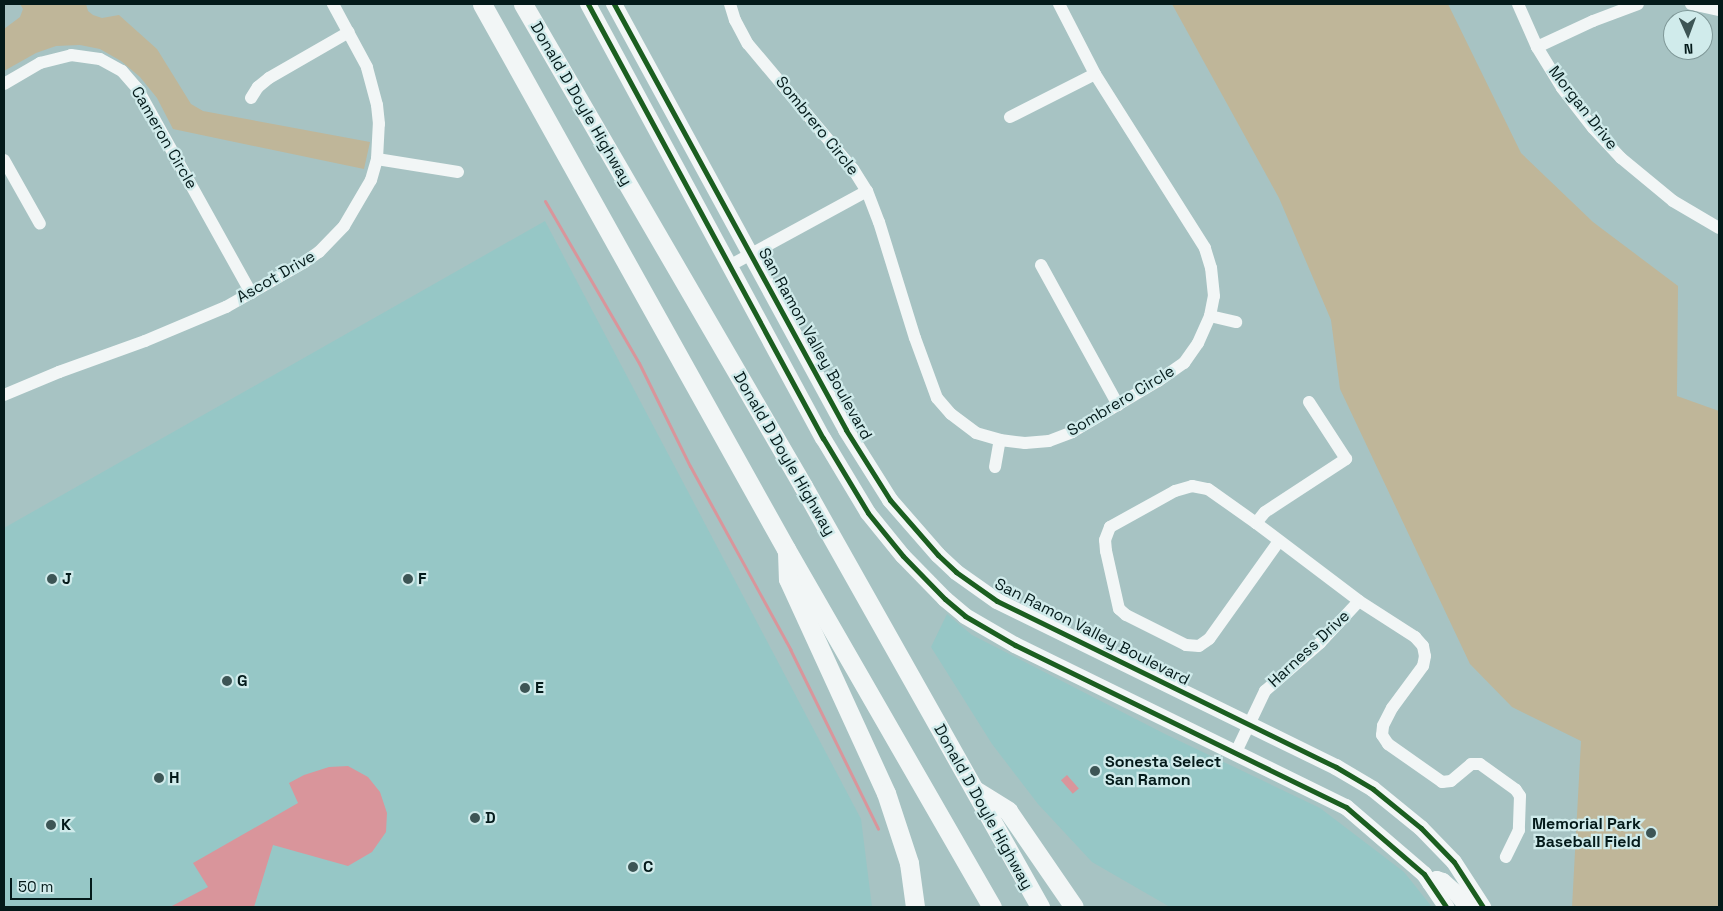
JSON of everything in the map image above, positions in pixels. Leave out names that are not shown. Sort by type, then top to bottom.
[{"type":"highway","points":[[482,4],[786,548],[992,907]]},
{"type":"highway","name":"Donald D Doyle Highway","points":[[523,4],[802,486],[1040,907]]},
{"type":"highway","points":[[786,548],[788,579],[886,793],[909,863],[916,907]]},
{"type":"highway","points":[[974,790],[1008,811],[1074,907]]},
{"type":"main road","points":[[588,4],[824,438],[868,513],[903,556],[945,599],[965,616],[1014,645],[1346,807],[1424,874],[1446,907]]},
{"type":"main road","name":"San Ramon Valley Boulevard","points":[[614,4],[846,430],[890,500],[956,572],[997,601],[1250,724],[1336,767],[1373,789],[1421,828],[1454,862],[1483,907]]},
{"type":"main road","points":[[1430,883],[1437,879],[1443,881],[1454,890],[1467,907]]},
{"type":"street","name":"Ascot Drive","points":[[4,395],[59,372],[168,332],[251,293],[303,263],[333,240],[363,196],[377,159],[378,105],[367,67],[333,4]]},
{"type":"street","name":"Sombrero Circle","points":[[730,4],[735,20],[748,44],[853,169],[868,191],[915,338],[937,398],[951,414],[976,433],[1000,440],[1025,443],[1049,441],[1072,432],[1184,363],[1198,343],[1210,316],[1214,296],[1211,268],[1205,248],[1096,74],[1059,4]]},
{"type":"street","name":"Morgan Drive","points":[[1518,4],[1537,47],[1562,88],[1593,128],[1621,158],[1673,201],[1719,228]]},
{"type":"street","points":[[1537,47],[1593,21],[1638,4]]},
{"type":"street","points":[[1691,4],[1719,10]]},
{"type":"street","points":[[251,98],[258,87],[269,78],[349,32]]},
{"type":"street","name":"Cameron Circle","points":[[4,84],[40,63],[71,55],[100,59],[122,71],[137,88],[251,293]]},
{"type":"street","points":[[1010,117],[1096,74]]},
{"type":"street","points":[[377,159],[458,172]]},
{"type":"street","points":[[4,160],[40,224]]},
{"type":"street","points":[[729,266],[868,191]]},
{"type":"street","points":[[1041,265],[1118,405]]},
{"type":"street","points":[[1210,316],[1236,322]]},
{"type":"street","points":[[1256,523],[1265,512],[1346,458],[1309,402]]},
{"type":"street","points":[[995,468],[1000,440]]},
{"type":"street","points":[[1279,541],[1209,639],[1200,646],[1186,645],[1126,615],[1119,609],[1105,540],[1110,527],[1175,491],[1192,486],[1208,489],[1256,523],[1359,601]]},
{"type":"street","name":"Harness Drive","points":[[1236,752],[1265,691],[1320,643],[1359,601],[1415,637],[1423,646],[1424,651],[1422,666],[1392,708],[1382,735],[1388,744],[1442,782],[1451,781],[1472,764],[1480,764],[1516,790],[1520,796],[1519,830],[1506,857]]},
{"type":"shaded area","points":[[20,4],[86,4],[88,11],[102,18],[119,15],[157,49],[191,104],[203,111],[370,142],[364,169],[173,129],[157,98],[140,77],[121,61],[100,49],[80,45],[56,46],[36,53],[4,71],[4,29],[20,17],[23,9]]},
{"type":"shaded area","points":[[1172,4],[1448,4],[1521,153],[1593,222],[1678,286],[1677,396],[1719,411],[1719,907],[1572,907],[1581,741],[1512,707],[1470,664],[1340,389],[1331,320],[1279,198]]},
{"type":"shaded area","points":[[545,221],[861,819],[872,907],[4,907],[4,528]]},
{"type":"shaded area","points":[[947,614],[972,635],[1165,734],[1320,808],[1404,872],[1432,907],[1170,907],[1092,862],[1038,804],[992,744],[931,647]]},
{"type":"shaded area","points":[[348,766],[368,777],[380,792],[387,813],[386,832],[372,852],[348,866],[273,845],[254,907],[170,907],[208,887],[193,863],[298,803],[289,783],[304,775],[329,767]]},
{"type":"shaded area","points":[[1067,775],[1079,789],[1073,794],[1061,780]]},
{"type":"waterway","points":[[545,201],[639,363],[690,466],[790,649],[878,829]]},
{"type":"cycle path","points":[[588,4],[823,438],[868,513],[903,556],[945,599],[965,616],[1015,645],[1346,807],[1424,874],[1446,907]]},
{"type":"cycle path","points":[[614,4],[846,430],[890,500],[938,555],[956,572],[997,601],[1336,767],[1373,789],[1421,828],[1454,862],[1483,907]]},
{"type":"place","name":"J","points":[[52,579]]},
{"type":"place","name":"F","points":[[408,579]]},
{"type":"place","name":"G","points":[[227,681]]},
{"type":"place","name":"E","points":[[525,688]]},
{"type":"place","name":"Sonesta Select San Ramon","points":[[1095,771]]},
{"type":"place","name":"H","points":[[159,778]]},
{"type":"place","name":"D","points":[[475,818]]},
{"type":"place","name":"K","points":[[51,825]]},
{"type":"place","name":"Memorial Park Baseball Field","points":[[1651,833]]},
{"type":"place","name":"C","points":[[633,867]]}]
